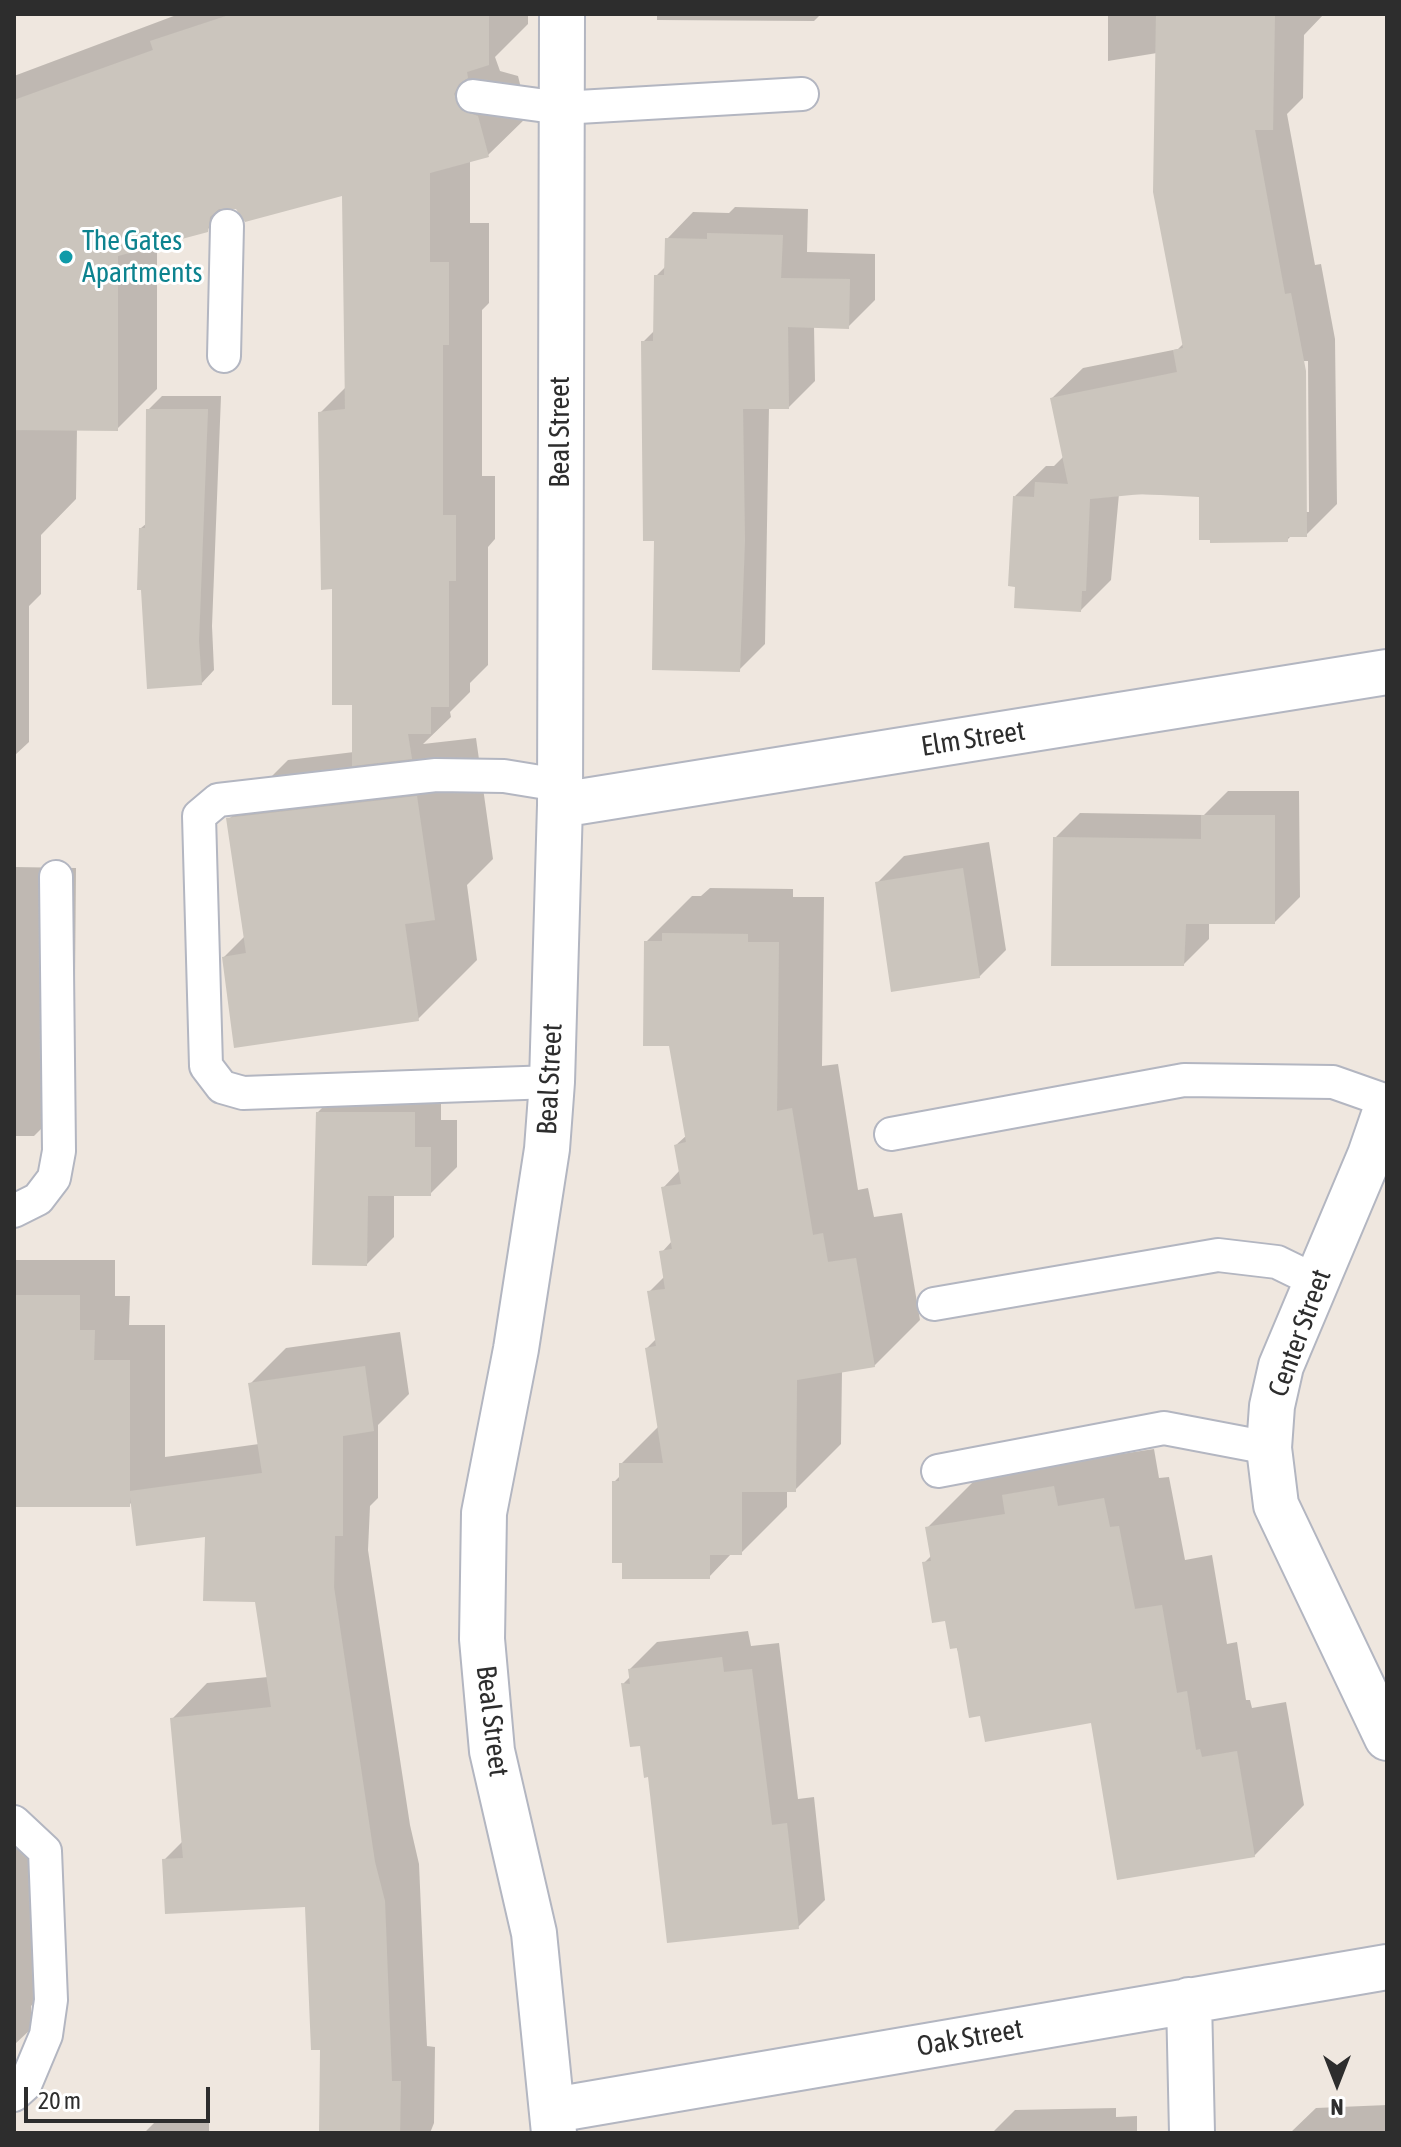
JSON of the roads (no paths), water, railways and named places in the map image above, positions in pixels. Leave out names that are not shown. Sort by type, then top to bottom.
[{"type":"street","name":"Beal Street","points":[[554,2122],[534,1933],[492,1751],[482,1639],[484,1513],[516,1349],[547,1149],[552,1082],[559,795],[562,14]]},
{"type":"street","name":"Elm Street","points":[[559,795],[1387,672]]},
{"type":"street","name":"Center Street","points":[[1387,1103],[1318,1282],[1281,1366],[1272,1406],[1269,1448],[1276,1505],[1387,1738]]},
{"type":"street","name":"Oak Street","points":[[554,2122],[1189,2000],[1387,1967]]},
{"type":"street","points":[[1189,2000],[1192,2133]]},
{"type":"lane","points":[[473,96],[561,108],[802,94]]},
{"type":"lane","points":[[224,356],[227,226]]},
{"type":"lane","points":[[552,1082],[243,1093],[222,1087],[206,1066],[199,816],[218,800],[436,775],[504,776],[559,795]]},
{"type":"lane","points":[[14,1211],[38,1199],[54,1178],[59,1151],[56,877]]},
{"type":"lane","points":[[891,1134],[1184,1080],[1333,1082],[1387,1103]]},
{"type":"lane","points":[[934,1304],[1218,1255],[1269,1260],[1318,1282]]},
{"type":"lane","points":[[938,1471],[1164,1428],[1269,1448]]},
{"type":"lane","points":[[14,1822],[45,1851],[51,2000],[46,2035],[25,2085],[14,2095]]},
{"type":"place","name":"The Gates Apartments","points":[[66,257]]}]
